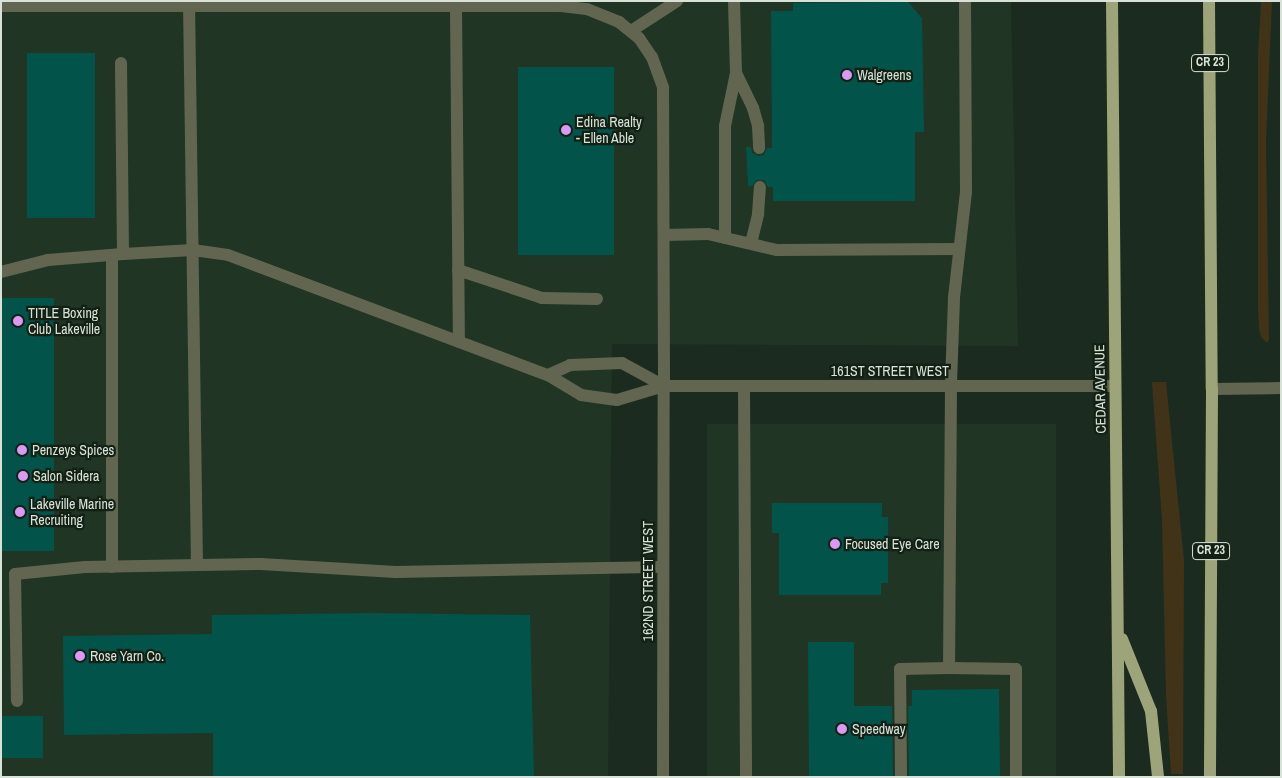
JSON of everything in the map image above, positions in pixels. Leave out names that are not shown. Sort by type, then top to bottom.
[{"type":"main road","name":"CEDAR AVENUE","points":[[1112,1],[1119,777]]},
{"type":"main road","name":"CR 23","points":[[1209,1],[1212,389],[1210,777]]},
{"type":"main road","points":[[1119,632],[1151,711],[1158,777]]},
{"type":"street","points":[[631,31],[677,1]]},
{"type":"street","points":[[725,238],[725,126],[736,73],[734,1]]},
{"type":"street","points":[[949,668],[951,386],[954,298],[966,192],[965,1]]},
{"type":"street","points":[[189,4],[197,566]]},
{"type":"street","name":"162ND STREET WEST","points":[[1,6],[189,4],[456,7],[561,6],[587,9],[619,22],[639,38],[652,57],[663,88],[663,777]]},
{"type":"street","points":[[456,7],[459,342]]},
{"type":"street","points":[[112,567],[121,63]]},
{"type":"street","points":[[736,73],[758,126],[759,148]]},
{"type":"street","points":[[751,243],[758,214],[760,187]]},
{"type":"street","points":[[664,235],[708,234],[777,250],[959,249]]},
{"type":"street","points":[[1,272],[48,260],[193,250],[228,255],[548,375],[581,395],[617,400],[664,386]]},
{"type":"street","points":[[458,270],[542,298],[597,299]]},
{"type":"street","points":[[548,375],[570,365],[622,363],[664,386]]},
{"type":"street","name":"161ST STREET WEST","points":[[664,386],[1115,386]]},
{"type":"street","points":[[744,386],[746,777]]},
{"type":"street","points":[[1212,389],[1281,388]]},
{"type":"street","points":[[17,701],[14,574],[112,567],[261,564],[396,572],[663,568]]},
{"type":"street","points":[[901,777],[900,669],[949,668],[1016,669],[1016,777]]},
{"type":"shaded area","points":[[1,1],[1011,1],[1018,346],[612,344],[608,777],[1,777]]},
{"type":"shaded area","points":[[1261,1],[1272,1],[1266,141],[1269,340],[1267,343],[1261,337],[1259,329],[1258,306],[1258,54]]},
{"type":"shaded area","points":[[1152,382],[1166,382],[1184,560],[1183,774],[1171,774],[1166,696],[1162,520]]},
{"type":"shaded area","points":[[707,424],[1056,424],[1056,777],[707,777]]},
{"type":"building","name":"Walgreens","points":[[908,2],[922,18],[924,132],[915,132],[915,201],[773,201],[773,187],[768,187],[764,180],[757,180],[752,186],[748,186],[746,147],[751,147],[752,153],[759,156],[764,155],[767,148],[772,148],[771,11],[793,11],[793,3]]},
{"type":"building","points":[[27,53],[95,53],[95,218],[27,218]]},
{"type":"building","name":"Edina Realty - Ellen Able","points":[[518,67],[614,67],[614,255],[518,255]]},
{"type":"building","points":[[1,298],[54,298],[54,551],[1,551]]},
{"type":"building","points":[[772,503],[882,503],[882,517],[888,517],[888,583],[881,583],[881,595],[779,595],[779,533],[772,533]]},
{"type":"building","points":[[372,613],[530,615],[534,777],[213,777],[213,733],[64,735],[63,636],[212,634],[212,615]]},
{"type":"building","points":[[808,642],[854,642],[854,706],[892,706],[893,777],[809,777]]},
{"type":"building","name":"Speedway","points":[[999,689],[1000,777],[909,777],[908,706],[912,706],[912,690]]},
{"type":"building","points":[[1,716],[43,716],[43,758],[1,758]]},
{"type":"place","name":"Walgreens","points":[[847,75]]},
{"type":"place","name":"Edina Realty - Ellen Able","points":[[566,130]]},
{"type":"place","name":"TITLE Boxing Club Lakeville","points":[[18,321]]},
{"type":"place","name":"Penzeys Spices","points":[[22,450]]},
{"type":"place","name":"Salon Sidera","points":[[23,476]]},
{"type":"place","name":"Lakeville Marine Recruiting","points":[[20,512]]},
{"type":"place","name":"Focused Eye Care","points":[[835,544]]},
{"type":"place","name":"Rose Yarn Co.","points":[[80,656]]},
{"type":"place","name":"Speedway","points":[[842,729]]}]
